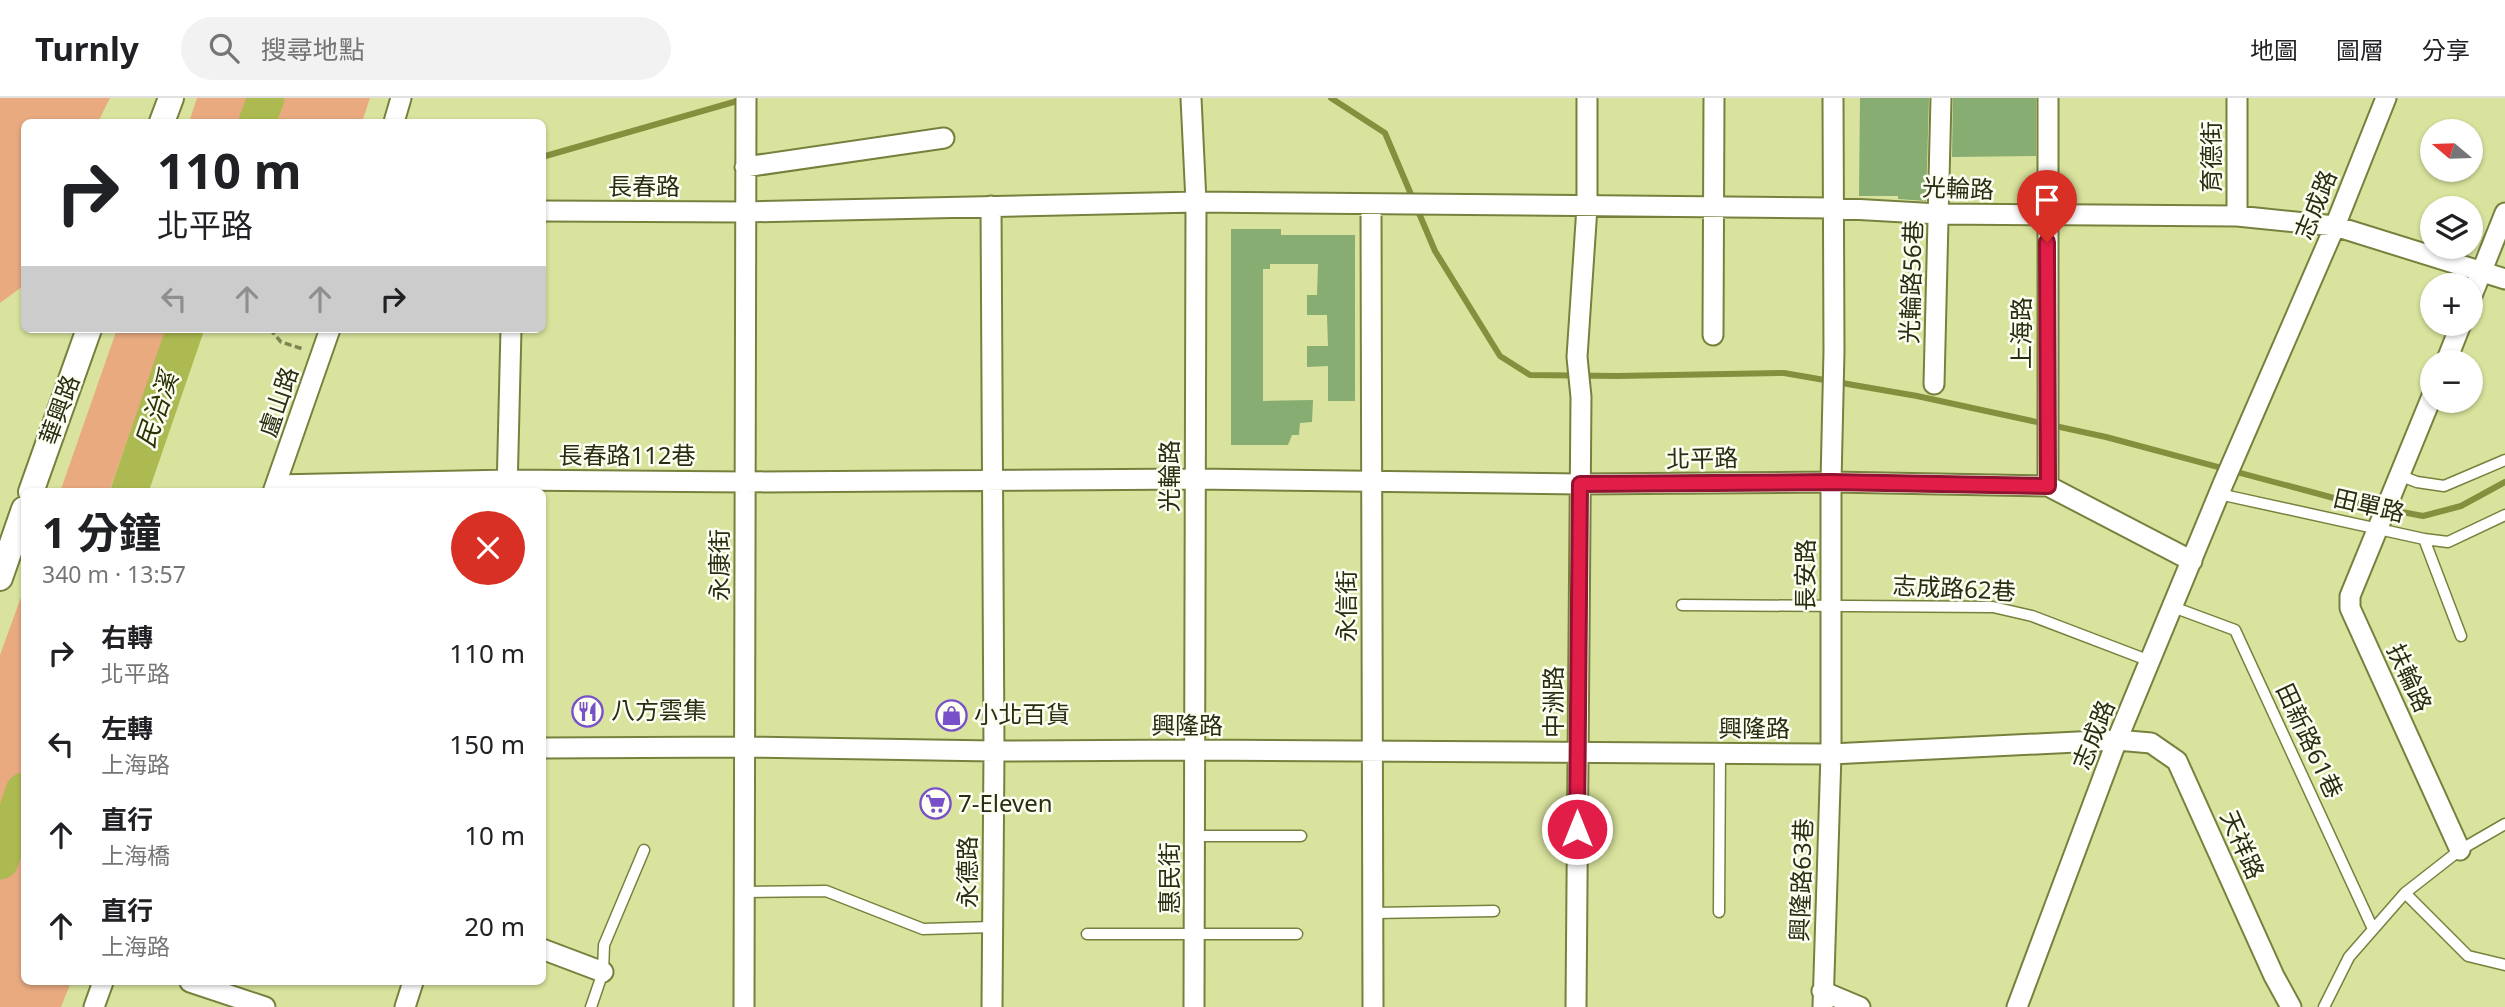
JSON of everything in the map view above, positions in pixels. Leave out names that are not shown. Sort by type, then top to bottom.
[{"type":"street","points":[[163,119],[171,98]]},
{"type":"street","points":[[395,119],[401,98]]},
{"type":"street","name":"永康街","points":[[744,1007],[746,98]]},
{"type":"street","points":[[1587,98],[1587,207]]},
{"type":"street","points":[[1713,335],[1714,98]]},
{"type":"street","points":[[1833,98],[1833,208]]},
{"type":"street","name":"光輪路56巷","points":[[1934,384],[1941,98]]},
{"type":"street","name":"上海路","points":[[2048,98],[2048,486]]},
{"type":"street","name":"育德街","points":[[2237,98],[2237,216]]},
{"type":"street","name":"志成路","points":[[2017,1007],[2118,740],[2221,489],[2335,226],[2386,98]]},
{"type":"street","name":"光輪路","points":[[1191,99],[1196,202],[1194,750]]},
{"type":"street","points":[[745,167],[944,138]]},
{"type":"street","points":[[1196,202],[1377,205]]},
{"type":"street","name":"長春路","points":[[546,211],[745,212],[1196,202]]},
{"type":"street","name":"光輪路","points":[[1377,205],[1833,208],[1939,214],[2237,216],[2335,226],[2505,279]]},
{"type":"street","name":"永信街","points":[[1373,1007],[1371,483],[1377,205]]},
{"type":"street","name":"永德路","points":[[991,206],[994,751],[992,1007]]},
{"type":"street","name":"中洲路","points":[[1576,1007],[1581,397],[1577,357],[1587,207]]},
{"type":"street","name":"長安路","points":[[1831,754],[1833,208]]},
{"type":"street","points":[[2481,273],[2505,213]]},
{"type":"street","name":"華興路","points":[[32,488],[88,333]]},
{"type":"street","name":"盧山路","points":[[274,488],[329,333]]},
{"type":"street","points":[[508,486],[511,333]]},
{"type":"street","points":[[2397,485],[2425,413]]},
{"type":"street","name":"北平路","points":[[991,480],[1194,479],[1580,484],[1831,482],[2048,486],[2192,561]]},
{"type":"street","name":"長春路112巷","points":[[274,488],[991,480]]},
{"type":"street","name":"扶輪路","points":[[2397,485],[2350,596],[2350,608],[2460,850]]},
{"type":"street","points":[[0,578],[21,518]]},
{"type":"street","name":"天祥路","points":[[1831,754],[2118,740],[2151,743],[2177,761],[2274,976],[2291,1007]]},
{"type":"street","name":"興隆路","points":[[546,748],[1831,754]]},
{"type":"street","name":"惠民街","points":[[1194,750],[1194,1007]]},
{"type":"street","name":"興隆路63巷","points":[[1823,999],[1831,754]]},
{"type":"street","points":[[546,951],[603,972]]},
{"type":"street","points":[[94,1007],[102,985]]},
{"type":"street","points":[[196,985],[212,993],[265,1007]]},
{"type":"street","points":[[405,1007],[412,985]]},
{"type":"street","points":[[1823,999],[1860,1007]]},
{"type":"lane","points":[[2397,485],[2417,482],[2444,486],[2505,460]]},
{"type":"lane","name":"田單路","points":[[2221,489],[2424,539],[2448,542],[2505,515]]},
{"type":"lane","points":[[2424,539],[2461,636]]},
{"type":"lane","name":"志成路62巷","points":[[1682,606],[1993,607],[2032,615],[2150,662]]},
{"type":"lane","name":"田新路61巷","points":[[2173,607],[2235,630],[2373,929]]},
{"type":"lane","points":[[1719,912],[1720,753]]},
{"type":"lane","points":[[2324,1007],[2349,957],[2405,893],[2460,850],[2505,824]]},
{"type":"lane","points":[[1194,836],[1301,836]]},
{"type":"lane","points":[[591,1007],[603,972],[604,945],[643,850]]},
{"type":"lane","points":[[744,892],[826,891],[923,929],[993,927]]},
{"type":"lane","points":[[2405,893],[2468,956],[2505,965]]},
{"type":"lane","points":[[1373,913],[1494,911]]},
{"type":"lane","points":[[1087,934],[1297,934]]},
{"type":"path","points":[[273,333],[281,342],[321,355]]},
{"type":"shaded area","points":[[0,98],[110,98],[100,119],[21,119],[21,287],[0,303]]},
{"type":"shaded area","points":[[197,98],[370,98],[363,119],[190,119]]},
{"type":"shaded area","points":[[116,333],[166,333],[110,488],[61,488]]},
{"type":"shaded area","points":[[21,597],[21,985],[70,985],[61,1007],[0,1007],[0,655]]},
{"type":"building","points":[[1860,98],[1929,98],[1926,201],[1898,199],[1898,196],[1859,196]]},
{"type":"building","points":[[1953,98],[2036,98],[2036,156],[1952,157]]},
{"type":"building","points":[[1231,229],[1281,229],[1281,235],[1355,235],[1355,401],[1328,401],[1328,366],[1307,367],[1307,346],[1328,346],[1327,315],[1307,315],[1307,295],[1317,295],[1318,264],[1270,264],[1270,269],[1263,269],[1263,401],[1313,400],[1312,422],[1300,423],[1299,435],[1292,435],[1288,445],[1231,445]]},
{"type":"waterway","name":"民治溪","points":[[258,119],[266,98]]},
{"type":"waterway","points":[[1331,98],[1385,133],[1435,251],[1500,356],[1530,375],[1784,373],[1917,396],[2106,437],[2345,501],[2423,516],[2461,506],[2505,482]]},
{"type":"waterway","points":[[546,156],[744,99]]},
{"type":"waterway","name":"民治溪","points":[[130,488],[184,333]]},
{"type":"waterway","name":"民治溪","points":[[0,861],[21,800]]},
{"type":"place","name":"八方雲集","points":[[588,711]]},
{"type":"place","name":"小北百貨","points":[[951,715]]},
{"type":"place","name":"7-Eleven","points":[[935,804]]},
{"type":"route","points":[[1577,829],[1580,484],[1831,482],[2048,486],[2047,242]]}]
